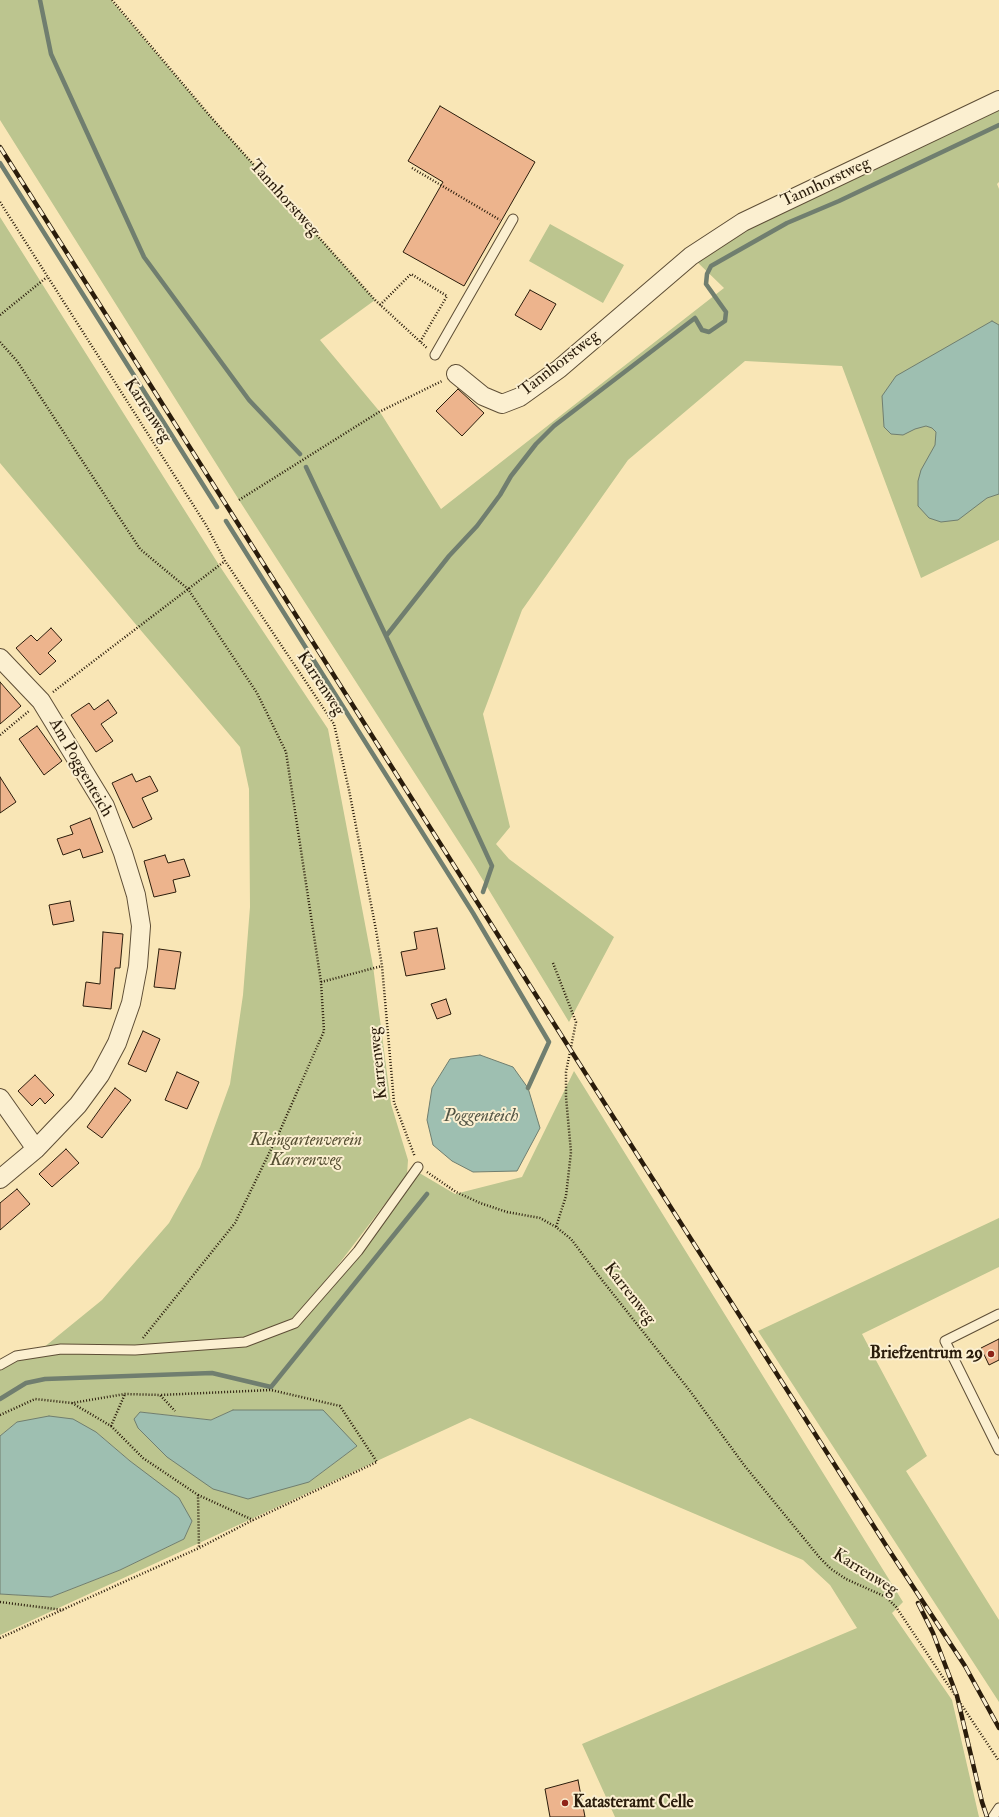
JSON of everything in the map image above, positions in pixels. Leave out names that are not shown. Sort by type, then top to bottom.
[{"type":"street","name":"Tannhorstweg","points":[[456,374],[483,396],[502,404],[520,397],[559,369],[691,256],[743,222],[999,100]]},
{"type":"street","name":"Am Poggenteich","points":[[0,658],[41,702],[105,806],[123,853],[136,895],[141,926],[138,966],[131,1003],[117,1043],[100,1075],[78,1105],[36,1149],[0,1179]]},
{"type":"street","points":[[0,1098],[36,1149]]},
{"type":"lane","points":[[435,355],[511,222]]},
{"type":"lane","points":[[0,1365],[16,1356],[61,1349],[135,1350],[246,1342],[295,1323],[358,1251],[418,1167]]},
{"type":"lane","points":[[999,1314],[945,1341],[999,1450]]},
{"type":"lane","points":[[993,1817],[999,1808]]},
{"type":"path","name":"Tannhorstweg","points":[[112,0],[210,116],[380,305],[435,355]]},
{"type":"path","points":[[412,168],[511,222]]},
{"type":"path","name":"Karrenweg","points":[[0,202],[206,525],[225,561],[334,724],[349,790],[382,966],[394,1102],[418,1167],[456,1192],[480,1203],[507,1212],[540,1218],[556,1227],[571,1239],[690,1391],[744,1465],[820,1558],[831,1569],[846,1579],[886,1597],[896,1607],[999,1761]]},
{"type":"path","points":[[380,305],[411,274],[447,296],[420,342]]},
{"type":"path","points":[[0,315],[47,277]]},
{"type":"path","points":[[0,342],[17,361],[140,549],[188,589],[257,693],[286,752],[321,982],[324,1031],[279,1133],[236,1223],[135,1350]]},
{"type":"path","points":[[239,500],[379,412],[456,374]]},
{"type":"path","points":[[0,735],[225,561]]},
{"type":"path","points":[[553,963],[576,1022],[566,1072],[570,1159],[566,1196],[556,1227]]},
{"type":"path","points":[[321,982],[382,966]]},
{"type":"path","points":[[0,1415],[34,1399],[72,1403],[125,1394],[160,1395],[271,1390],[340,1406],[377,1462],[253,1520],[199,1548],[0,1638]]},
{"type":"path","points":[[111,1426],[125,1394]]},
{"type":"path","points":[[160,1395],[174,1410]]},
{"type":"path","points":[[72,1403],[111,1426],[144,1458],[198,1495],[253,1520]]},
{"type":"path","points":[[198,1495],[199,1548]]},
{"type":"path","points":[[0,1602],[63,1610]]},
{"type":"green space","points":[[0,0],[111,0],[210,116],[375,300],[320,340],[380,412],[441,509],[724,288],[691,256],[999,106],[999,182],[997,184],[999,189],[999,540],[921,578],[842,366],[745,361],[628,460],[522,610],[483,714],[510,827],[496,844],[509,859],[614,937],[569,1022],[475,867],[239,500],[0,120]]},
{"type":"green space","name":"Kleingartenverein Karrenweg","points":[[0,217],[219,565],[328,729],[373,966],[391,1104],[408,1160],[407,1175],[299,1316],[358,1250],[416,1171],[455,1194],[522,1177],[574,1071],[903,1602],[892,1613],[952,1700],[979,1817],[615,1817],[582,1744],[857,1628],[830,1585],[803,1560],[470,1418],[0,1635],[0,1594],[51,1597],[120,1570],[184,1539],[192,1521],[130,1461],[96,1432],[17,1422],[0,1436],[0,1366],[43,1348],[102,1300],[169,1223],[200,1167],[230,1084],[243,995],[250,907],[249,789],[240,747],[0,463]],"holes":[[[233,1410],[357,1446],[309,1482],[140,1412],[211,1420]]]},
{"type":"green space","points":[[550,224],[624,265],[603,303],[529,261]]},
{"type":"green space","points":[[999,1218],[999,1267],[862,1334],[927,1456],[906,1471],[999,1620],[999,1702],[758,1331]]},
{"type":"water","points":[[992,321],[999,325],[999,494],[987,498],[958,520],[941,522],[929,518],[918,506],[918,481],[921,470],[935,445],[936,432],[932,428],[926,426],[915,429],[903,435],[891,434],[884,427],[882,396],[896,376]]},
{"type":"water","name":"Poggenteich","points":[[480,1055],[513,1067],[528,1088],[540,1128],[517,1171],[473,1172],[452,1161],[433,1145],[427,1120],[432,1088],[450,1059]]},
{"type":"water","points":[[233,1410],[323,1410],[357,1446],[309,1482],[248,1499],[213,1489],[167,1457],[138,1428],[134,1419],[140,1412],[211,1420]]},
{"type":"water","points":[[49,1416],[73,1419],[96,1432],[130,1461],[179,1498],[192,1521],[184,1539],[120,1570],[51,1597],[0,1594],[0,1436],[17,1422]]},
{"type":"building","points":[[440,106],[535,162],[464,286],[403,252],[443,182],[408,161]]},
{"type":"building","points":[[530,290],[556,304],[541,330],[515,315]]},
{"type":"building","points":[[458,389],[484,413],[462,436],[436,411]]},
{"type":"building","points":[[51,628],[62,640],[48,653],[56,661],[40,675],[16,648],[31,635],[37,641]]},
{"type":"building","points":[[0,682],[21,706],[0,724]]},
{"type":"building","points":[[108,700],[117,713],[101,724],[113,741],[96,752],[71,715],[89,703],[94,710]]},
{"type":"building","points":[[37,726],[62,761],[44,775],[19,739]]},
{"type":"building","points":[[132,774],[136,782],[150,776],[158,791],[142,798],[152,819],[133,828],[112,783]]},
{"type":"building","points":[[0,777],[16,802],[0,813]]},
{"type":"building","points":[[90,818],[103,852],[83,858],[80,849],[63,855],[57,839],[73,834],[70,826]]},
{"type":"building","points":[[165,855],[168,863],[184,859],[190,876],[173,880],[176,892],[154,897],[144,861]]},
{"type":"building","points":[[70,901],[74,921],[53,925],[49,905]]},
{"type":"building","points":[[437,928],[445,969],[406,976],[401,952],[417,949],[414,932]]},
{"type":"building","points":[[103,932],[123,934],[120,968],[115,968],[111,1009],[83,1006],[86,982],[100,984]]},
{"type":"building","points":[[159,949],[181,952],[175,989],[154,987]]},
{"type":"building","points":[[446,999],[451,1014],[437,1019],[431,1004]]},
{"type":"building","points":[[143,1031],[160,1039],[146,1072],[128,1064]]},
{"type":"building","points":[[177,1072],[199,1082],[187,1109],[165,1100]]},
{"type":"building","points":[[35,1075],[54,1095],[45,1104],[40,1098],[32,1106],[18,1091]]},
{"type":"building","points":[[115,1088],[131,1100],[102,1138],[87,1127]]},
{"type":"building","points":[[66,1149],[79,1163],[52,1187],[39,1174]]},
{"type":"building","points":[[17,1189],[30,1204],[0,1230],[0,1203]]},
{"type":"building","name":"Briefzentrum 29","points":[[999,1339],[999,1360],[989,1365],[981,1348]]},
{"type":"building","name":"Katasteramt Celle","points":[[578,1780],[585,1817],[550,1817],[545,1789]]},
{"type":"waterway","points":[[40,0],[51,54],[144,257],[249,400],[300,454]]},
{"type":"waterway","points":[[386,636],[449,556],[477,526],[500,495],[511,476],[536,444],[554,426],[695,318],[702,330],[709,332],[725,321],[726,312],[706,284],[707,274],[711,266],[787,223],[839,201],[999,125]]},
{"type":"waterway","points":[[0,163],[217,507]]},
{"type":"waterway","points":[[306,467],[492,866],[483,892]]},
{"type":"waterway","points":[[226,521],[473,913],[549,1042],[528,1088]]},
{"type":"waterway","points":[[0,1399],[26,1383],[45,1379],[212,1373],[271,1387],[427,1194]]},
{"type":"railway","points":[[0,147],[570,1049],[887,1547],[965,1666],[999,1728]]},
{"type":"railway","points":[[918,1603],[933,1633],[957,1696],[982,1802],[987,1817]]},
{"type":"place","name":"Briefzentrum 29","points":[[991,1354]]},
{"type":"place","name":"Katasteramt Celle","points":[[565,1803]]}]
